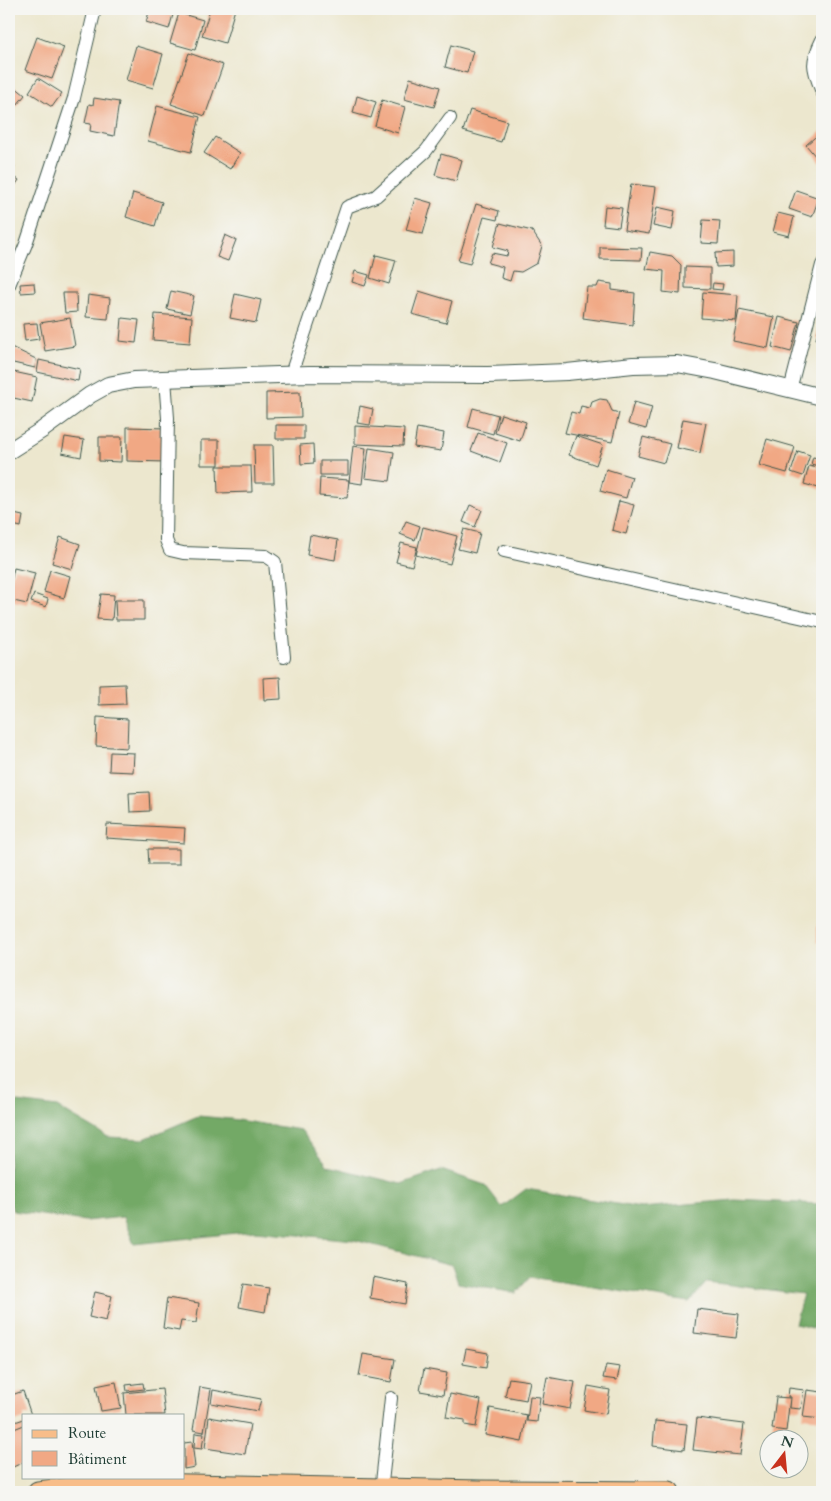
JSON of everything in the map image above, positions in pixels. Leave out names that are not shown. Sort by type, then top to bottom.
[{"type":"main road","points":[[38,1492],[103,1488],[669,1492]]},
{"type":"street","points":[[9,285],[26,244],[74,98],[95,9]]},
{"type":"street","points":[[822,40],[816,52],[813,70],[822,92]]},
{"type":"street","points":[[291,374],[347,207],[376,196],[426,151],[450,118]]},
{"type":"street","points":[[790,390],[822,265]]},
{"type":"street","points":[[9,451],[90,395],[108,385],[134,380],[291,374],[488,375],[567,372],[634,365],[677,364],[715,371],[822,397]]},
{"type":"street","points":[[165,379],[168,428],[166,540],[170,550],[183,553],[266,556],[275,562],[284,657]]},
{"type":"street","points":[[504,551],[822,622]]},
{"type":"street","points":[[382,1491],[391,1398]]},
{"type":"green space","points":[[9,1101],[57,1107],[108,1137],[144,1139],[198,1116],[301,1130],[328,1166],[401,1184],[441,1170],[485,1185],[502,1207],[526,1189],[641,1208],[734,1200],[822,1204],[822,1330],[795,1324],[803,1294],[707,1282],[689,1302],[530,1277],[516,1293],[458,1283],[452,1265],[354,1240],[255,1231],[134,1244],[123,1217],[85,1221],[13,1211],[9,1199]]},
{"type":"building","points":[[150,9],[174,11],[169,29],[146,22]]},
{"type":"building","points":[[210,9],[235,9],[225,43],[202,36]]},
{"type":"building","points":[[179,13],[203,20],[195,50],[170,43]]},
{"type":"building","points":[[37,37],[64,47],[52,79],[25,70]]},
{"type":"building","points":[[451,45],[473,51],[467,73],[445,67]]},
{"type":"building","points":[[136,46],[163,54],[153,88],[126,80]]},
{"type":"building","points":[[189,53],[223,65],[205,116],[171,104]]},
{"type":"building","points":[[38,78],[62,93],[52,107],[29,92]]},
{"type":"building","points":[[410,78],[440,87],[434,107],[404,99]]},
{"type":"building","points":[[9,82],[25,95],[9,115]]},
{"type":"building","points":[[357,96],[376,102],[371,118],[353,113]]},
{"type":"building","points":[[94,98],[119,102],[114,136],[90,131],[91,124],[85,123],[89,104],[93,105]]},
{"type":"building","points":[[382,100],[405,107],[398,133],[375,126]]},
{"type":"building","points":[[157,106],[200,117],[191,152],[148,141]]},
{"type":"building","points":[[470,110],[507,121],[501,142],[463,131]]},
{"type":"building","points":[[822,131],[822,164],[806,145]]},
{"type":"building","points":[[215,137],[240,153],[230,169],[204,153]]},
{"type":"building","points":[[441,154],[462,160],[456,181],[435,175]]},
{"type":"building","points":[[9,161],[15,166],[9,175]]},
{"type":"building","points":[[10,174],[19,180],[9,194],[9,176]]},
{"type":"building","points":[[631,184],[656,187],[649,234],[624,230]]},
{"type":"building","points":[[796,190],[819,198],[812,217],[789,209]]},
{"type":"building","points":[[133,193],[162,202],[155,226],[126,217]]},
{"type":"building","points":[[415,198],[432,203],[423,234],[406,230]]},
{"type":"building","points":[[476,204],[499,211],[497,220],[484,217],[470,264],[458,261]]},
{"type":"building","points":[[605,206],[622,208],[619,227],[603,225]]},
{"type":"building","points":[[657,207],[675,211],[672,230],[653,226]]},
{"type":"building","points":[[778,213],[794,217],[789,236],[773,232]]},
{"type":"building","points":[[703,220],[720,221],[718,244],[701,243]]},
{"type":"building","points":[[500,223],[532,231],[542,246],[537,263],[521,272],[513,271],[510,281],[501,278],[503,267],[488,263],[492,253],[507,256],[508,251],[493,247]]},
{"type":"building","points":[[225,235],[236,240],[228,261],[217,257]]},
{"type":"building","points":[[600,247],[642,248],[641,260],[600,259]]},
{"type":"building","points":[[650,252],[672,256],[681,265],[680,294],[663,292],[664,271],[646,269]]},
{"type":"building","points":[[733,252],[733,266],[716,267],[715,253]]},
{"type":"building","points":[[376,255],[396,260],[389,284],[370,278]]},
{"type":"building","points":[[685,267],[710,268],[710,289],[685,288]]},
{"type":"building","points":[[355,271],[369,275],[365,286],[352,282]]},
{"type":"building","points":[[599,282],[612,284],[612,290],[635,293],[633,325],[583,318],[587,287],[597,287]]},
{"type":"building","points":[[34,283],[35,292],[21,293],[20,284]]},
{"type":"building","points":[[713,283],[723,284],[722,290],[712,289]]},
{"type":"building","points":[[171,291],[194,296],[190,314],[167,309]]},
{"type":"building","points":[[419,291],[452,301],[446,323],[412,314]]},
{"type":"building","points":[[703,292],[738,295],[736,321],[701,318]]},
{"type":"building","points":[[63,293],[76,293],[77,312],[65,313]]},
{"type":"building","points":[[235,294],[261,300],[256,323],[230,318]]},
{"type":"building","points":[[88,295],[110,298],[108,319],[86,317]]},
{"type":"building","points":[[739,310],[774,317],[768,348],[733,341]]},
{"type":"building","points":[[155,314],[192,317],[190,343],[153,340]]},
{"type":"building","points":[[822,316],[822,340],[816,339]]},
{"type":"building","points":[[779,317],[799,322],[791,352],[772,347]]},
{"type":"building","points":[[70,318],[75,346],[45,351],[40,323]]},
{"type":"building","points":[[122,318],[139,320],[136,343],[120,341]]},
{"type":"building","points":[[37,323],[39,339],[25,341],[23,324]]},
{"type":"building","points":[[9,346],[36,359],[35,368],[9,362]]},
{"type":"building","points":[[39,360],[80,369],[78,381],[37,372]]},
{"type":"building","points":[[9,371],[37,377],[32,402],[9,397]]},
{"type":"building","points":[[300,392],[301,417],[266,418],[266,393]]},
{"type":"building","points":[[600,399],[607,400],[612,411],[619,413],[612,442],[565,433],[571,412],[579,414],[581,406],[590,408],[592,402]]},
{"type":"building","points":[[634,402],[652,407],[646,429],[628,424]]},
{"type":"building","points":[[360,406],[373,409],[370,425],[357,423]]},
{"type":"building","points":[[473,408],[498,415],[493,434],[468,427]]},
{"type":"building","points":[[501,414],[526,422],[520,441],[495,433]]},
{"type":"building","points":[[683,419],[706,423],[700,453],[677,448]]},
{"type":"building","points":[[276,425],[304,425],[304,439],[276,439]]},
{"type":"building","points":[[355,426],[404,429],[403,446],[355,444]]},
{"type":"building","points":[[127,427],[166,428],[166,462],[127,461]]},
{"type":"building","points":[[417,428],[444,433],[441,451],[414,447]]},
{"type":"building","points":[[478,433],[507,443],[500,462],[471,451]]},
{"type":"building","points":[[576,436],[603,445],[596,465],[569,455]]},
{"type":"building","points":[[65,437],[84,440],[81,457],[62,453]]},
{"type":"building","points":[[99,437],[122,437],[121,462],[99,461]]},
{"type":"building","points":[[643,437],[670,444],[664,463],[638,456]]},
{"type":"building","points":[[767,439],[795,447],[787,473],[759,465]]},
{"type":"building","points":[[201,440],[219,440],[219,465],[201,465]]},
{"type":"building","points":[[313,444],[314,463],[301,464],[300,445]]},
{"type":"building","points":[[254,445],[273,445],[274,483],[255,483]]},
{"type":"building","points":[[353,446],[366,448],[362,484],[349,482]]},
{"type":"building","points":[[369,448],[394,452],[390,481],[365,478]]},
{"type":"building","points":[[798,451],[810,455],[803,476],[791,472]]},
{"type":"building","points":[[813,457],[822,459],[822,467],[811,464]]},
{"type":"building","points":[[320,461],[348,461],[348,475],[320,475]]},
{"type":"building","points":[[217,466],[251,466],[252,492],[218,493]]},
{"type":"building","points":[[809,466],[822,469],[822,489],[804,484]]},
{"type":"building","points":[[606,469],[632,477],[626,498],[600,491]]},
{"type":"building","points":[[320,478],[349,480],[347,498],[319,496]]},
{"type":"building","points":[[619,501],[634,505],[626,534],[612,530]]},
{"type":"building","points":[[470,505],[482,510],[475,527],[463,522]]},
{"type":"building","points":[[9,513],[23,516],[21,527],[9,524]]},
{"type":"building","points":[[406,521],[420,526],[415,540],[400,534]]},
{"type":"building","points":[[423,527],[457,536],[450,564],[416,555]]},
{"type":"building","points":[[464,529],[480,533],[475,553],[458,549]]},
{"type":"building","points":[[310,535],[338,540],[335,560],[307,555]]},
{"type":"building","points":[[60,537],[80,544],[72,569],[52,563]]},
{"type":"building","points":[[401,543],[417,547],[412,566],[396,562]]},
{"type":"building","points":[[14,568],[35,573],[27,604],[9,600]]},
{"type":"building","points":[[50,570],[70,576],[64,598],[44,592]]},
{"type":"building","points":[[34,594],[48,599],[46,607],[31,602]]},
{"type":"building","points":[[101,594],[114,595],[112,620],[97,619]]},
{"type":"building","points":[[115,600],[144,600],[144,620],[116,620]]},
{"type":"building","points":[[280,677],[281,699],[264,700],[263,678]]},
{"type":"building","points":[[125,684],[126,704],[99,705],[99,685]]},
{"type":"building","points":[[97,717],[128,719],[127,748],[96,746]]},
{"type":"building","points":[[110,752],[134,753],[133,772],[109,771]]},
{"type":"building","points":[[149,792],[150,811],[130,812],[129,793]]},
{"type":"building","points":[[107,824],[185,828],[184,843],[106,838]]},
{"type":"building","points":[[148,849],[179,849],[179,864],[149,864]]},
{"type":"building","points":[[817,924],[822,924],[822,942],[817,942]]},
{"type":"building","points":[[373,1277],[408,1284],[405,1304],[370,1298]]},
{"type":"building","points":[[243,1284],[269,1288],[265,1312],[239,1307]]},
{"type":"building","points":[[95,1292],[112,1296],[106,1321],[89,1317]]},
{"type":"building","points":[[167,1298],[199,1303],[196,1323],[181,1321],[179,1331],[163,1328]]},
{"type":"building","points":[[697,1309],[739,1314],[736,1338],[694,1333]]},
{"type":"building","points":[[466,1349],[488,1353],[486,1368],[463,1364]]},
{"type":"building","points":[[363,1354],[395,1359],[391,1382],[359,1376]]},
{"type":"building","points":[[606,1365],[620,1367],[617,1380],[603,1378]]},
{"type":"building","points":[[424,1369],[447,1373],[443,1395],[420,1391]]},
{"type":"building","points":[[547,1377],[575,1382],[570,1409],[542,1404]]},
{"type":"building","points":[[509,1378],[530,1381],[526,1400],[505,1396]]},
{"type":"building","points":[[116,1382],[121,1408],[101,1411],[96,1386]]},
{"type":"building","points":[[143,1383],[144,1389],[127,1391],[126,1385]]},
{"type":"building","points":[[588,1386],[610,1390],[606,1414],[584,1410]]},
{"type":"building","points":[[200,1387],[211,1389],[204,1432],[193,1430]]},
{"type":"building","points":[[789,1388],[804,1390],[801,1409],[790,1408],[791,1397],[788,1397]]},
{"type":"building","points":[[162,1389],[165,1414],[126,1414],[124,1393]]},
{"type":"building","points":[[213,1390],[261,1399],[258,1411],[211,1403]]},
{"type":"building","points":[[807,1390],[822,1392],[822,1419],[803,1417]]},
{"type":"building","points":[[23,1391],[31,1414],[22,1414],[22,1420],[15,1422],[9,1405],[9,1396]]},
{"type":"building","points":[[450,1394],[481,1400],[476,1427],[465,1425],[465,1420],[446,1417]]},
{"type":"building","points":[[530,1396],[540,1397],[537,1422],[527,1421]]},
{"type":"building","points":[[776,1397],[790,1398],[786,1428],[772,1428]]},
{"type":"building","points":[[490,1408],[527,1415],[522,1442],[485,1435]]},
{"type":"building","points":[[209,1417],[250,1424],[245,1454],[205,1448]]},
{"type":"building","points":[[697,1418],[744,1424],[740,1455],[693,1450]]},
{"type":"building","points":[[655,1421],[687,1424],[684,1450],[653,1446]]},
{"type":"building","points":[[22,1426],[22,1463],[13,1467],[9,1457],[9,1431]]},
{"type":"building","points":[[195,1433],[204,1434],[202,1449],[194,1448]]},
{"type":"building","points":[[192,1442],[195,1467],[185,1469],[185,1443]]}]
